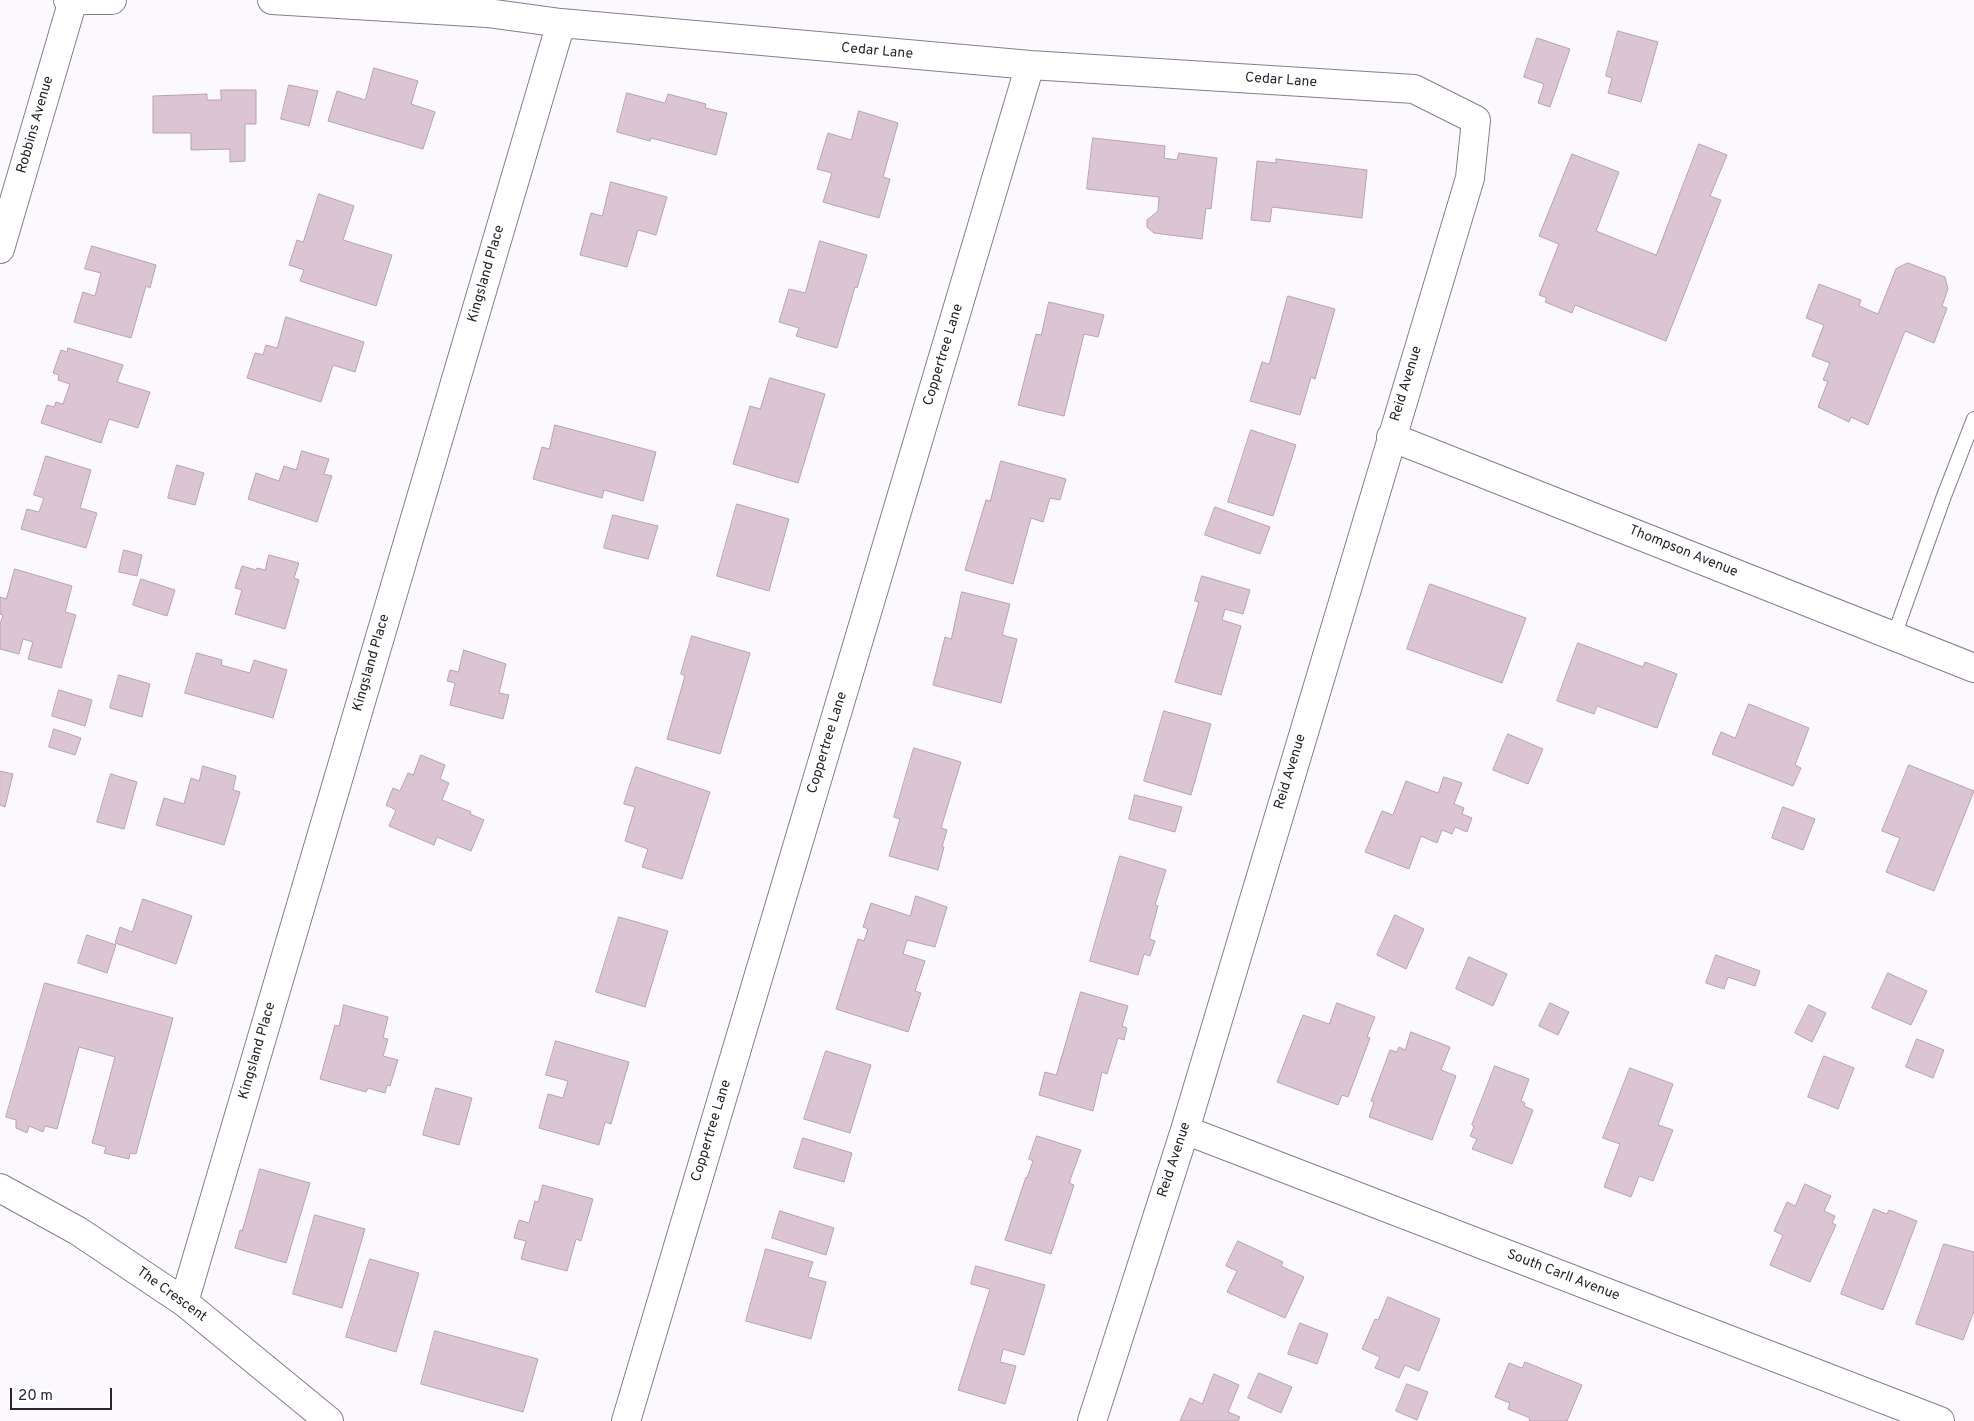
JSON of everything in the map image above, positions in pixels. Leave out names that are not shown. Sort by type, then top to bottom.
[{"type":"street","points":[[68,0],[112,0]]},
{"type":"street","name":"Robbins Avenue","points":[[0,249],[73,0]]},
{"type":"street","name":"Cedar Lane","points":[[272,0],[487,13],[561,23],[1030,65],[1414,89],[1476,120]]},
{"type":"street","name":"Kingsland Place","points":[[184,1302],[561,23]]},
{"type":"street","name":"Coppertree Lane","points":[[626,1421],[1030,65]]},
{"type":"street","name":"Reid Avenue","points":[[1092,1421],[1185,1130],[1391,436],[1470,178],[1476,120]]},
{"type":"street","name":"Thompson Avenue","points":[[1391,436],[1974,668]]},
{"type":"street","name":"South Carll Avenue","points":[[1185,1130],[1940,1421]]},
{"type":"street","name":"The Crescent","points":[[0,1188],[78,1231],[184,1302],[329,1421]]},
{"type":"lane","points":[[1894,636],[1944,496],[1974,419]]},
{"type":"building","points":[[1618,31],[1658,42],[1641,102],[1608,93],[1612,78],[1606,76]]},
{"type":"building","points":[[1537,38],[1570,49],[1550,107],[1538,103],[1544,84],[1524,77]]},
{"type":"building","points":[[374,68],[418,81],[411,104],[435,112],[423,149],[328,121],[337,91],[365,100]]},
{"type":"building","points":[[289,85],[318,91],[309,126],[281,119]]},
{"type":"building","points":[[221,90],[256,90],[256,124],[245,124],[245,161],[230,162],[230,149],[191,150],[191,133],[153,133],[153,96],[207,94],[207,100],[221,100]]},
{"type":"building","points":[[627,93],[665,103],[668,94],[706,104],[705,108],[727,113],[716,155],[651,138],[650,141],[617,132]]},
{"type":"building","points":[[859,111],[898,123],[883,177],[890,179],[879,218],[823,202],[832,173],[817,169],[828,133],[851,140]]},
{"type":"building","points":[[1093,138],[1165,146],[1164,158],[1177,160],[1179,153],[1217,158],[1211,209],[1206,208],[1202,239],[1154,233],[1147,227],[1147,220],[1158,211],[1159,197],[1087,189]]},
{"type":"building","points":[[1699,144],[1727,155],[1710,196],[1721,200],[1666,341],[1575,305],[1572,313],[1545,302],[1547,298],[1539,295],[1559,244],[1539,236],[1572,154],[1619,172],[1596,231],[1656,255]]},
{"type":"building","points":[[1276,159],[1367,170],[1362,218],[1272,207],[1270,222],[1251,220],[1257,161],[1276,163]]},
{"type":"building","points":[[611,182],[667,197],[656,235],[638,230],[627,267],[580,255],[591,213],[602,216]]},
{"type":"building","points":[[319,194],[354,206],[343,240],[392,255],[376,306],[300,281],[304,270],[289,265],[297,240],[303,242]]},
{"type":"building","points":[[820,241],[867,255],[857,288],[855,287],[837,348],[796,336],[799,328],[779,322],[789,289],[805,293]]},
{"type":"building","points":[[92,246],[156,265],[150,288],[146,286],[131,338],[74,322],[83,292],[95,296],[101,273],[85,269]]},
{"type":"building","points":[[1908,263],[1945,277],[1948,289],[1942,306],[1947,308],[1934,343],[1905,331],[1868,425],[1851,417],[1849,422],[1818,407],[1828,381],[1823,380],[1830,363],[1812,356],[1824,325],[1806,318],[1819,284],[1861,300],[1859,306],[1878,314],[1896,269]]},
{"type":"building","points":[[1288,296],[1335,309],[1315,379],[1311,377],[1300,415],[1250,401],[1262,362],[1269,364]]},
{"type":"building","points":[[1049,302],[1104,315],[1098,337],[1084,334],[1064,416],[1018,405],[1036,334],[1041,335]]},
{"type":"building","points":[[286,317],[364,342],[355,372],[333,365],[321,402],[247,378],[255,353],[263,355],[266,345],[277,348]]},
{"type":"building","points":[[68,348],[123,365],[117,382],[150,392],[138,428],[109,419],[101,443],[41,423],[47,405],[54,407],[56,402],[63,404],[70,384],[58,380],[59,375],[53,373],[61,350],[67,352]]},
{"type":"building","points":[[770,378],[825,394],[798,483],[733,464],[750,406],[760,409]]},
{"type":"building","points":[[555,425],[656,452],[643,501],[604,490],[602,498],[533,479],[542,447],[549,449]]},
{"type":"building","points":[[1251,430],[1296,445],[1273,516],[1228,502]]},
{"type":"building","points":[[302,451],[329,459],[324,474],[332,476],[317,522],[248,499],[256,473],[279,481],[284,466],[296,470]]},
{"type":"building","points":[[46,456],[91,470],[80,508],[97,513],[86,548],[21,529],[27,509],[39,512],[44,498],[34,495]]},
{"type":"building","points":[[1001,461],[1066,479],[1060,500],[1050,498],[1043,522],[1031,518],[1013,584],[965,570],[986,500],[990,501]]},
{"type":"building","points":[[177,465],[204,473],[195,505],[168,498]]},
{"type":"building","points":[[737,504],[789,519],[769,591],[717,576]]},
{"type":"building","points":[[1215,507],[1270,527],[1260,554],[1205,535]]},
{"type":"building","points":[[613,515],[658,526],[648,559],[604,548]]},
{"type":"building","points":[[124,550],[142,555],[137,576],[119,572]]},
{"type":"building","points":[[269,555],[299,563],[294,578],[299,580],[285,629],[235,614],[242,590],[235,588],[242,566],[256,570],[257,568],[265,570]]},
{"type":"building","points":[[15,569],[72,586],[65,612],[76,615],[61,668],[28,659],[33,642],[23,639],[19,654],[0,649],[0,624],[3,615],[0,614],[0,597],[6,599]]},
{"type":"building","points":[[1202,576],[1250,590],[1243,614],[1225,609],[1222,620],[1241,626],[1221,695],[1175,682],[1199,602],[1195,601]]},
{"type":"building","points":[[141,579],[175,590],[167,616],[133,605]]},
{"type":"building","points":[[1430,584],[1526,618],[1502,683],[1407,649]]},
{"type":"building","points":[[962,592],[1010,604],[1002,635],[1017,639],[1001,703],[933,685],[945,637],[951,639]]},
{"type":"building","points":[[692,636],[750,653],[720,754],[667,739],[685,676],[681,674]]},
{"type":"building","points":[[1578,643],[1643,667],[1645,662],[1677,674],[1657,728],[1597,706],[1594,714],[1557,701]]},
{"type":"building","points":[[464,650],[506,664],[499,693],[509,695],[503,719],[450,705],[455,683],[447,681],[450,670],[458,672]]},
{"type":"building","points":[[197,653],[222,660],[221,665],[250,673],[254,660],[287,670],[273,718],[185,693]]},
{"type":"building","points":[[119,675],[150,684],[142,717],[110,708]]},
{"type":"building","points":[[59,690],[92,700],[85,726],[52,716]]},
{"type":"building","points":[[1749,704],[1809,728],[1795,765],[1801,768],[1793,786],[1712,754],[1721,732],[1735,738]]},
{"type":"building","points":[[1164,711],[1211,724],[1191,795],[1144,781]]},
{"type":"building","points":[[54,729],[81,738],[75,755],[49,747]]},
{"type":"building","points":[[1508,734],[1543,749],[1528,784],[1493,770]]},
{"type":"building","points":[[914,748],[961,762],[941,828],[947,830],[938,870],[889,856],[900,819],[894,817]]},
{"type":"building","points":[[421,755],[445,765],[440,779],[449,783],[442,800],[471,812],[470,814],[484,820],[471,851],[437,837],[434,845],[389,826],[396,810],[386,805],[393,788],[400,791],[408,773],[413,775]]},
{"type":"building","points":[[1909,765],[1974,791],[1934,891],[1886,872],[1900,838],[1882,831]]},
{"type":"building","points":[[203,766],[236,776],[233,790],[240,792],[224,845],[156,825],[164,798],[184,804],[191,778],[199,781]]},
{"type":"building","points":[[636,767],[710,792],[682,879],[642,867],[648,849],[625,841],[635,807],[624,804]]},
{"type":"building","points":[[0,771],[13,774],[5,807],[0,805]]},
{"type":"building","points":[[111,774],[137,782],[124,829],[97,822]]},
{"type":"building","points":[[1444,777],[1462,783],[1454,804],[1464,808],[1462,814],[1472,818],[1467,832],[1455,827],[1452,834],[1442,830],[1437,843],[1421,836],[1409,869],[1365,852],[1382,811],[1393,815],[1406,781],[1438,793]]},
{"type":"building","points":[[1135,795],[1182,807],[1175,832],[1129,819]]},
{"type":"building","points":[[1783,807],[1815,819],[1803,850],[1772,838]]},
{"type":"building","points":[[1120,856],[1166,870],[1155,905],[1158,906],[1149,939],[1155,941],[1150,956],[1144,954],[1138,975],[1090,961]]},
{"type":"building","points":[[916,896],[947,907],[935,947],[907,940],[903,954],[925,961],[915,991],[921,993],[908,1032],[836,1009],[858,939],[864,941],[868,929],[863,927],[871,903],[910,916]]},
{"type":"building","points":[[143,899],[192,916],[176,964],[115,943],[120,927],[132,932]]},
{"type":"building","points":[[1395,915],[1424,929],[1406,969],[1377,955]]},
{"type":"building","points":[[619,917],[668,931],[645,1007],[596,992]]},
{"type":"building","points":[[87,935],[116,945],[107,973],[78,963]]},
{"type":"building","points":[[1716,955],[1760,971],[1755,986],[1728,977],[1724,989],[1706,983]]},
{"type":"building","points":[[1469,957],[1507,974],[1493,1006],[1456,989]]},
{"type":"building","points":[[1888,973],[1927,991],[1911,1025],[1872,1008]]},
{"type":"building","points":[[45,983],[173,1018],[136,1154],[130,1153],[129,1159],[104,1153],[106,1147],[92,1143],[115,1057],[79,1047],[57,1129],[45,1126],[43,1132],[29,1126],[27,1133],[16,1128],[16,1120],[6,1117]]},
{"type":"building","points":[[1081,992],[1128,1006],[1122,1026],[1127,1028],[1124,1040],[1118,1038],[1107,1074],[1102,1072],[1093,1111],[1039,1095],[1045,1072],[1056,1075]]},
{"type":"building","points":[[1337,1003],[1375,1017],[1367,1037],[1370,1038],[1348,1097],[1342,1095],[1338,1105],[1277,1082],[1303,1015],[1329,1024]]},
{"type":"building","points":[[1550,1003],[1569,1012],[1558,1035],[1539,1026]]},
{"type":"building","points":[[344,1005],[388,1017],[383,1038],[388,1039],[383,1056],[398,1060],[390,1086],[387,1085],[385,1093],[368,1088],[366,1092],[320,1079],[335,1025],[339,1026]]},
{"type":"building","points":[[1809,1005],[1826,1013],[1812,1042],[1795,1033]]},
{"type":"building","points":[[1411,1032],[1450,1047],[1441,1070],[1456,1076],[1432,1140],[1369,1117],[1374,1102],[1371,1101],[1390,1050],[1397,1052],[1399,1047],[1405,1050]]},
{"type":"building","points":[[1917,1039],[1944,1050],[1933,1078],[1906,1067]]},
{"type":"building","points":[[556,1041],[629,1062],[611,1124],[605,1122],[599,1145],[539,1128],[548,1094],[563,1098],[568,1081],[546,1075]]},
{"type":"building","points":[[826,1051],[871,1065],[850,1133],[804,1119]]},
{"type":"building","points":[[1824,1056],[1854,1068],[1838,1109],[1808,1097]]},
{"type":"building","points":[[1495,1066],[1529,1079],[1521,1101],[1525,1103],[1524,1106],[1533,1110],[1512,1164],[1472,1149],[1477,1139],[1470,1136],[1474,1127],[1472,1125]]},
{"type":"building","points":[[1630,1068],[1673,1084],[1658,1125],[1673,1130],[1653,1181],[1639,1176],[1631,1197],[1604,1187],[1620,1144],[1603,1138]]},
{"type":"building","points":[[436,1088],[472,1098],[459,1145],[423,1135]]},
{"type":"building","points":[[1037,1136],[1081,1150],[1069,1183],[1074,1185],[1051,1254],[1005,1240],[1033,1161],[1029,1159]]},
{"type":"building","points":[[803,1138],[852,1153],[844,1182],[794,1168]]},
{"type":"building","points":[[260,1169],[310,1183],[286,1263],[235,1248],[240,1230],[242,1231]]},
{"type":"building","points":[[1805,1184],[1831,1196],[1824,1211],[1835,1216],[1832,1223],[1836,1225],[1810,1282],[1770,1265],[1783,1235],[1774,1231],[1787,1202],[1795,1206]]},
{"type":"building","points":[[543,1185],[593,1199],[581,1241],[576,1239],[567,1271],[521,1259],[526,1241],[514,1238],[519,1220],[529,1223],[535,1201],[538,1202]]},
{"type":"building","points":[[1874,1209],[1887,1214],[1889,1210],[1917,1221],[1883,1310],[1841,1294]]},
{"type":"building","points":[[780,1211],[834,1228],[826,1255],[772,1238]]},
{"type":"building","points":[[315,1215],[365,1229],[342,1308],[293,1294]]},
{"type":"building","points":[[1238,1241],[1283,1262],[1281,1266],[1304,1277],[1285,1318],[1227,1292],[1237,1271],[1226,1266]]},
{"type":"building","points":[[1944,1244],[1974,1252],[1974,1311],[1963,1340],[1916,1324]]},
{"type":"building","points":[[766,1249],[813,1262],[808,1277],[826,1282],[811,1339],[746,1321]]},
{"type":"building","points":[[370,1259],[419,1273],[396,1352],[346,1337]]},
{"type":"building","points":[[976,1266],[1045,1285],[1024,1355],[1003,1349],[1000,1362],[1016,1366],[1005,1404],[958,1390],[990,1289],[971,1284]]},
{"type":"building","points":[[1388,1297],[1440,1319],[1419,1371],[1405,1365],[1399,1378],[1375,1368],[1380,1357],[1362,1349],[1375,1319],[1378,1320]]},
{"type":"building","points":[[1300,1323],[1328,1334],[1317,1364],[1288,1354]]},
{"type":"building","points":[[435,1331],[538,1359],[523,1412],[421,1384]]},
{"type":"building","points":[[1525,1362],[1582,1385],[1567,1421],[1529,1421],[1530,1418],[1508,1409],[1510,1403],[1495,1397],[1509,1363],[1522,1368]]},
{"type":"building","points":[[1259,1373],[1292,1387],[1281,1413],[1248,1398]]},
{"type":"building","points":[[1214,1374],[1239,1385],[1228,1412],[1240,1417],[1238,1421],[1180,1421],[1190,1398],[1202,1404]]},
{"type":"building","points":[[1407,1384],[1428,1392],[1417,1420],[1396,1411]]}]
